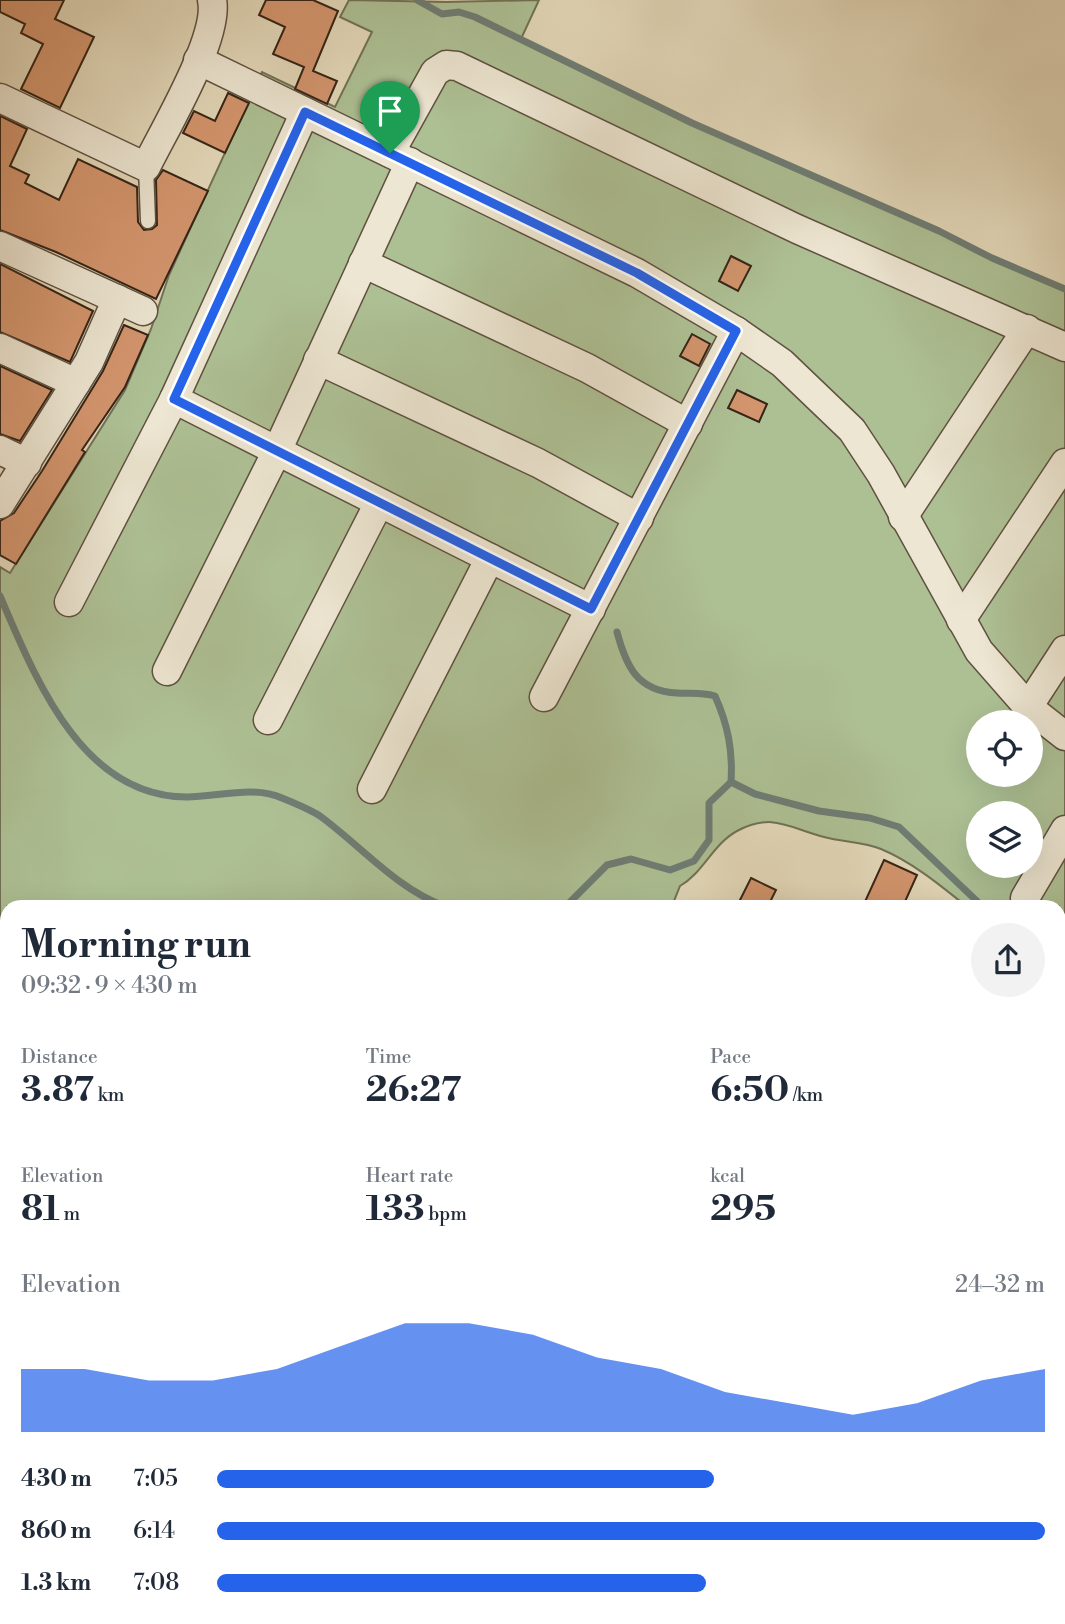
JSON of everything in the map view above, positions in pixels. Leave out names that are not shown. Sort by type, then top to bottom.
[{"type":"street","points":[[0,98],[146,167],[198,60],[215,12],[212,0]]},
{"type":"street","points":[[198,60],[637,273],[736,331],[782,363],[852,430],[881,474],[979,651],[1028,706],[1065,736]]},
{"type":"street","points":[[167,671],[277,451],[363,263],[400,157],[435,72],[446,65],[457,66],[797,229],[1065,347]]},
{"type":"street","points":[[69,602],[174,399],[305,112]]},
{"type":"street","points":[[0,246],[143,311]]},
{"type":"street","points":[[363,263],[587,368],[688,424]]},
{"type":"street","points":[[0,504],[89,362],[117,299]]},
{"type":"street","points":[[903,517],[1027,330]]},
{"type":"street","points":[[544,697],[736,331]]},
{"type":"street","points":[[0,348],[76,383]]},
{"type":"street","points":[[318,360],[538,463],[639,518]]},
{"type":"street","points":[[174,399],[591,609]]},
{"type":"street","points":[[0,450],[27,463]]},
{"type":"street","points":[[961,620],[1065,463]]},
{"type":"street","points":[[268,720],[379,503]]},
{"type":"street","points":[[372,789],[490,558]]},
{"type":"street","points":[[1028,706],[1065,650]]},
{"type":"street","points":[[1025,898],[1065,830]]},
{"type":"lane","points":[[146,167],[148,221]]},
{"type":"green space","points":[[349,0],[539,0],[520,41],[630,94],[1065,289],[1065,900],[958,900],[915,867],[881,849],[771,822],[750,825],[729,837],[695,874],[680,886],[674,900],[0,900],[0,567],[10,573],[125,390],[151,329],[169,275],[262,72],[335,107],[372,32],[340,17]]},
{"type":"building","points":[[0,0],[64,0],[55,19],[94,37],[60,108],[21,89],[43,44],[21,33],[25,24],[0,12]]},
{"type":"building","points":[[266,0],[313,0],[338,11],[313,71],[337,81],[327,104],[295,89],[304,67],[273,54],[285,27],[259,15]]},
{"type":"building","points":[[228,93],[249,103],[225,153],[183,133],[194,111],[215,121]]},
{"type":"building","points":[[0,116],[27,129],[10,166],[29,175],[25,183],[59,200],[78,159],[137,187],[138,222],[144,230],[157,225],[156,180],[163,170],[208,191],[156,299],[56,252],[0,230]]},
{"type":"building","points":[[731,256],[751,266],[738,291],[719,281]]},
{"type":"building","points":[[0,264],[93,311],[70,362],[0,332]]},
{"type":"building","points":[[124,325],[148,335],[125,387],[82,450],[85,452],[16,564],[0,555],[0,521],[14,513],[42,471],[103,371]]},
{"type":"building","points":[[692,334],[710,344],[699,366],[680,356]]},
{"type":"building","points":[[0,366],[52,390],[20,441],[0,434]]},
{"type":"building","points":[[737,390],[767,404],[759,422],[728,408]]},
{"type":"building","points":[[884,860],[917,875],[906,900],[866,900]]},
{"type":"building","points":[[751,878],[776,890],[771,900],[740,900]]},
{"type":"waterway","points":[[417,0],[442,14],[459,12],[475,17],[692,123],[1065,289]]},
{"type":"waterway","points":[[0,596],[29,662],[67,727],[90,755],[118,777],[150,792],[187,797],[259,792],[282,798],[320,816],[394,878],[431,900]]},
{"type":"waterway","points":[[617,632],[629,666],[643,682],[663,691],[715,696],[729,738],[731,782]]},
{"type":"waterway","points":[[572,900],[607,865],[631,859],[670,870],[694,861],[709,840],[709,803],[731,782],[755,794],[819,811],[870,818],[899,827],[976,900]]},
{"type":"route","points":[[305,112],[390,153],[637,273],[736,331],[591,609],[174,399],[305,112]]}]
